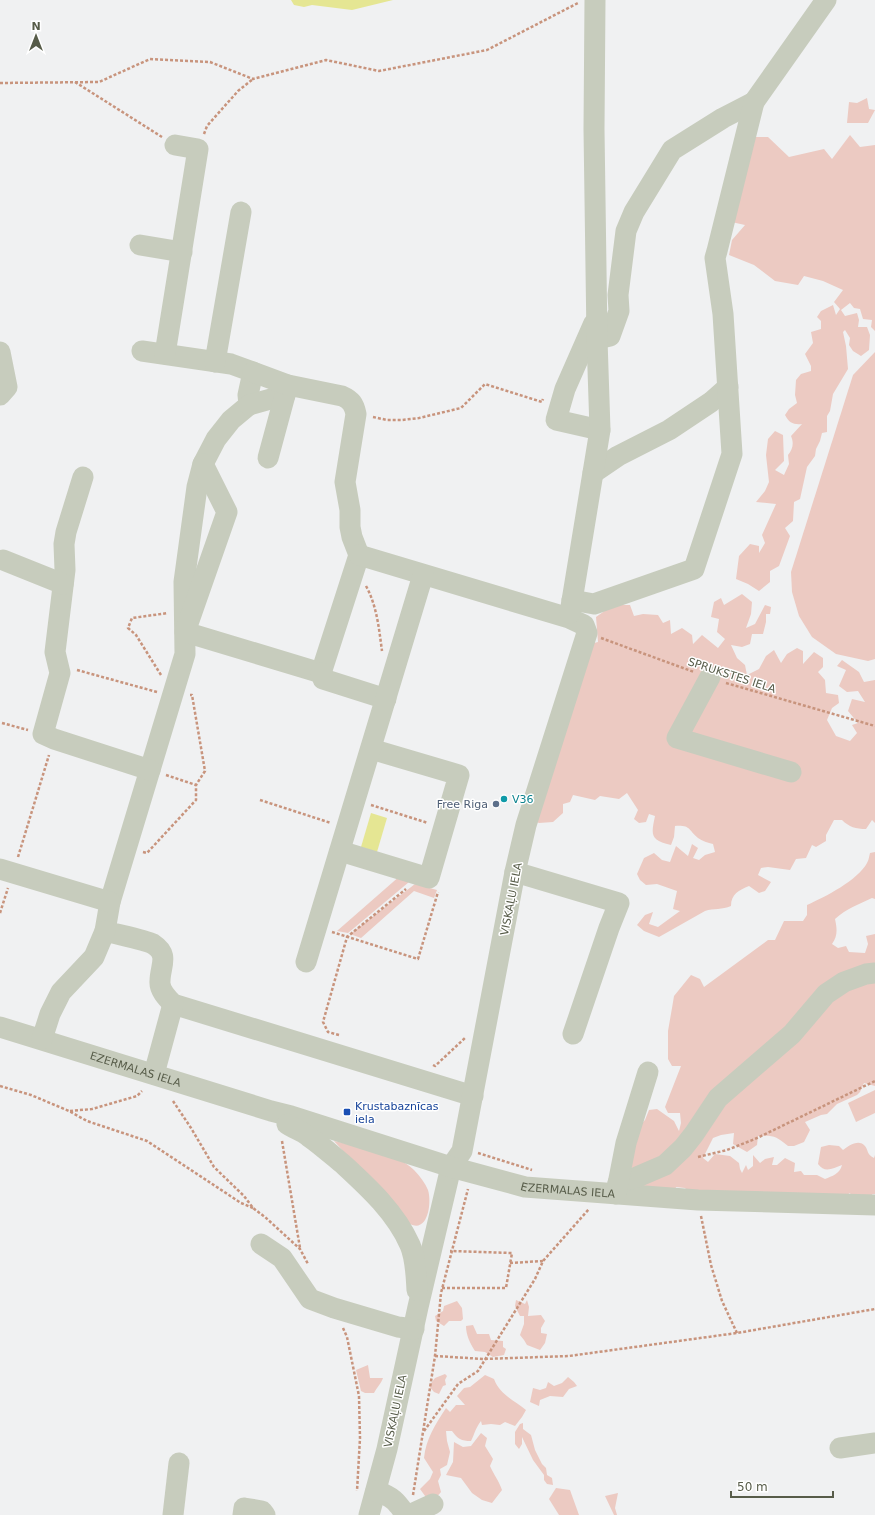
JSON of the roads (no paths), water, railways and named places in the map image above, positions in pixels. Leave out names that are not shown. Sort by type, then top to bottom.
[{"type":"street","points":[[571,609],[600,430],[597,339],[595,0]]},
{"type":"street","points":[[359,555],[423,575],[571,609],[594,604],[694,569],[732,454],[723,314],[716,258],[754,102],[826,0]]},
{"type":"street","points":[[597,339],[610,336],[619,311],[618,295],[626,231],[634,212],[672,150],[723,118],[754,102]]},
{"type":"street","points":[[165,354],[198,149],[175,145]]},
{"type":"street","points":[[215,362],[241,212]]},
{"type":"street","points":[[140,246],[182,252]]},
{"type":"street","points":[[597,317],[565,389],[556,420],[600,430]]},
{"type":"street","points":[[142,351],[231,364],[253,372],[287,390],[342,396],[350,400],[354,406],[356,414],[345,482],[350,510],[352,537],[359,555],[321,673],[323,679],[386,699]]},
{"type":"street","points":[[0,352],[7,387],[0,395]]},
{"type":"street","points":[[249,405],[248,395],[253,372]]},
{"type":"street","points":[[593,473],[618,456],[669,430],[711,402],[728,387]]},
{"type":"street","points":[[42,1039],[50,1014],[61,992],[94,956],[105,931],[110,902],[185,654],[184,582],[197,486],[203,464],[216,439],[231,420],[249,405],[287,390]]},
{"type":"street","points":[[268,458],[287,390]]},
{"type":"street","points":[[185,622],[227,512],[203,464]]},
{"type":"street","points":[[83,477],[66,532],[64,544],[65,570],[55,652],[60,673],[48,737],[150,770]]},
{"type":"street","points":[[3,560],[63,584]]},
{"type":"street","points":[[306,962],[423,575]]},
{"type":"street","name":"VISKAĻU IELA","points":[[369,1515],[366,1493],[387,1449],[418,1307],[433,1286],[451,1168],[462,1151],[515,872],[526,825],[587,633],[584,625],[571,609]]},
{"type":"street","points":[[185,622],[321,673]]},
{"type":"street","points":[[710,677],[677,738],[791,772]]},
{"type":"street","points":[[340,851],[426,877],[444,828],[455,789],[369,755]]},
{"type":"street","points":[[6,870],[110,902]]},
{"type":"street","points":[[515,872],[619,903],[609,928],[574,1034]]},
{"type":"street","points":[[105,931],[152,944],[161,952],[163,960],[159,982],[165,997],[173,1004],[473,1096]]},
{"type":"street","points":[[617,1189],[637,1177],[665,1165],[683,1148],[718,1098],[792,1034],[826,994],[844,982],[866,974],[875,973]]},
{"type":"street","points":[[154,1074],[173,1004]]},
{"type":"street","name":"EZERMALAS IELA","points":[[0,1027],[291,1116],[451,1168],[525,1187],[617,1189],[698,1200],[875,1205]]},
{"type":"street","points":[[617,1189],[626,1143],[648,1072]]},
{"type":"street","name":"EZERMALAS IELA","points":[[271,1111],[324,1148],[366,1186],[384,1205],[410,1246],[415,1264],[418,1307]]},
{"type":"street","points":[[403,1233],[414,1238],[427,1237],[440,1243]]},
{"type":"street","points":[[261,1244],[282,1258],[310,1299],[341,1311],[398,1327],[414,1329]]},
{"type":"street","points":[[840,1448],[875,1443]]},
{"type":"street","points":[[174,1515],[179,1463]]},
{"type":"street","points":[[366,1493],[387,1495],[417,1511]]},
{"type":"street","points":[[243,1515],[244,1508],[262,1511],[265,1515]]},
{"type":"place","name":"V36","points":[[504,799]]},
{"type":"place","name":"Free Riga","points":[[496,804]]},
{"type":"place","name":"Krustabaznīcas iela","points":[[347,1112]]}]
